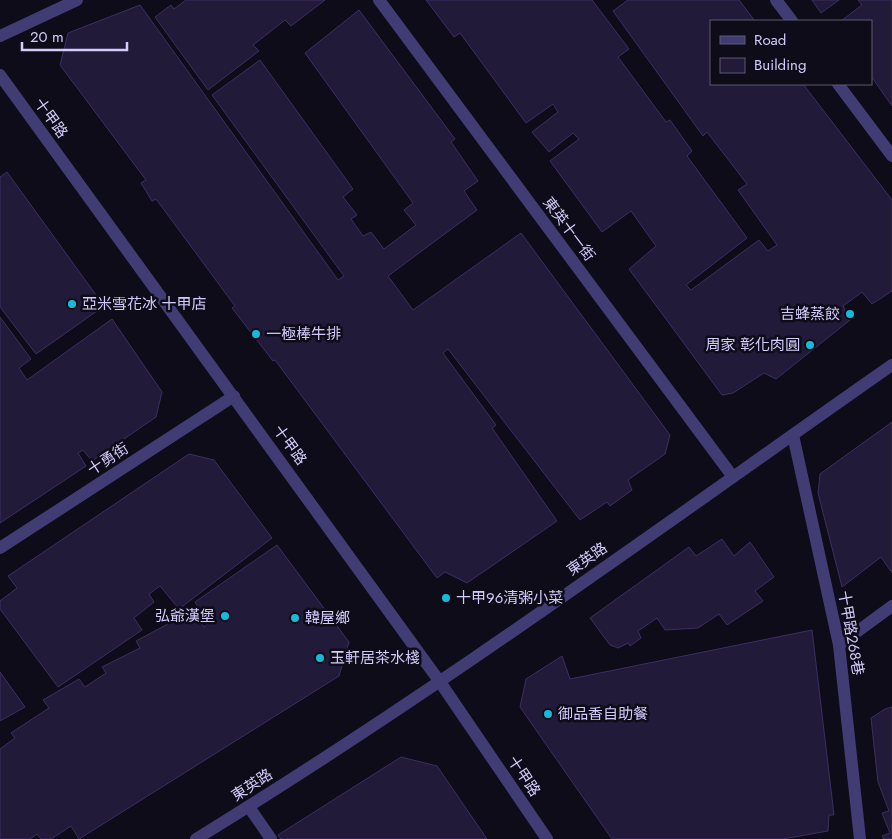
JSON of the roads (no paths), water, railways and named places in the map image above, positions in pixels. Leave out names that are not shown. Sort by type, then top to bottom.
[{"type":"street","points":[[0,36],[77,0]]},
{"type":"street","name":"東英十一街","points":[[379,0],[733,478]]},
{"type":"street","points":[[776,0],[791,20]]},
{"type":"street","name":"十甲路","points":[[0,75],[440,682],[547,839]]},
{"type":"street","points":[[839,85],[892,156]]},
{"type":"street","name":"東英路","points":[[196,839],[249,807],[440,682],[892,365]]},
{"type":"street","name":"十勇街","points":[[0,548],[234,396]]},
{"type":"street","name":"十甲路268巷","points":[[792,435],[839,645],[860,839]]},
{"type":"street","points":[[839,645],[892,606]]},
{"type":"street","points":[[249,807],[271,839]]},
{"type":"place","name":"亞米雪花冰 十甲店","points":[[72,304]]},
{"type":"place","name":"吉蜂蒸餃","points":[[850,314]]},
{"type":"place","name":"一極棒牛排","points":[[256,334]]},
{"type":"place","name":"周家 彰化肉圓","points":[[810,345]]},
{"type":"place","name":"十甲96清粥小菜","points":[[446,598]]},
{"type":"place","name":"弘爺漢堡","points":[[225,616]]},
{"type":"place","name":"韓屋鄉","points":[[295,618]]},
{"type":"place","name":"玉軒居茶水棧","points":[[320,658]]},
{"type":"place","name":"御品香自助餐","points":[[548,714]]}]
